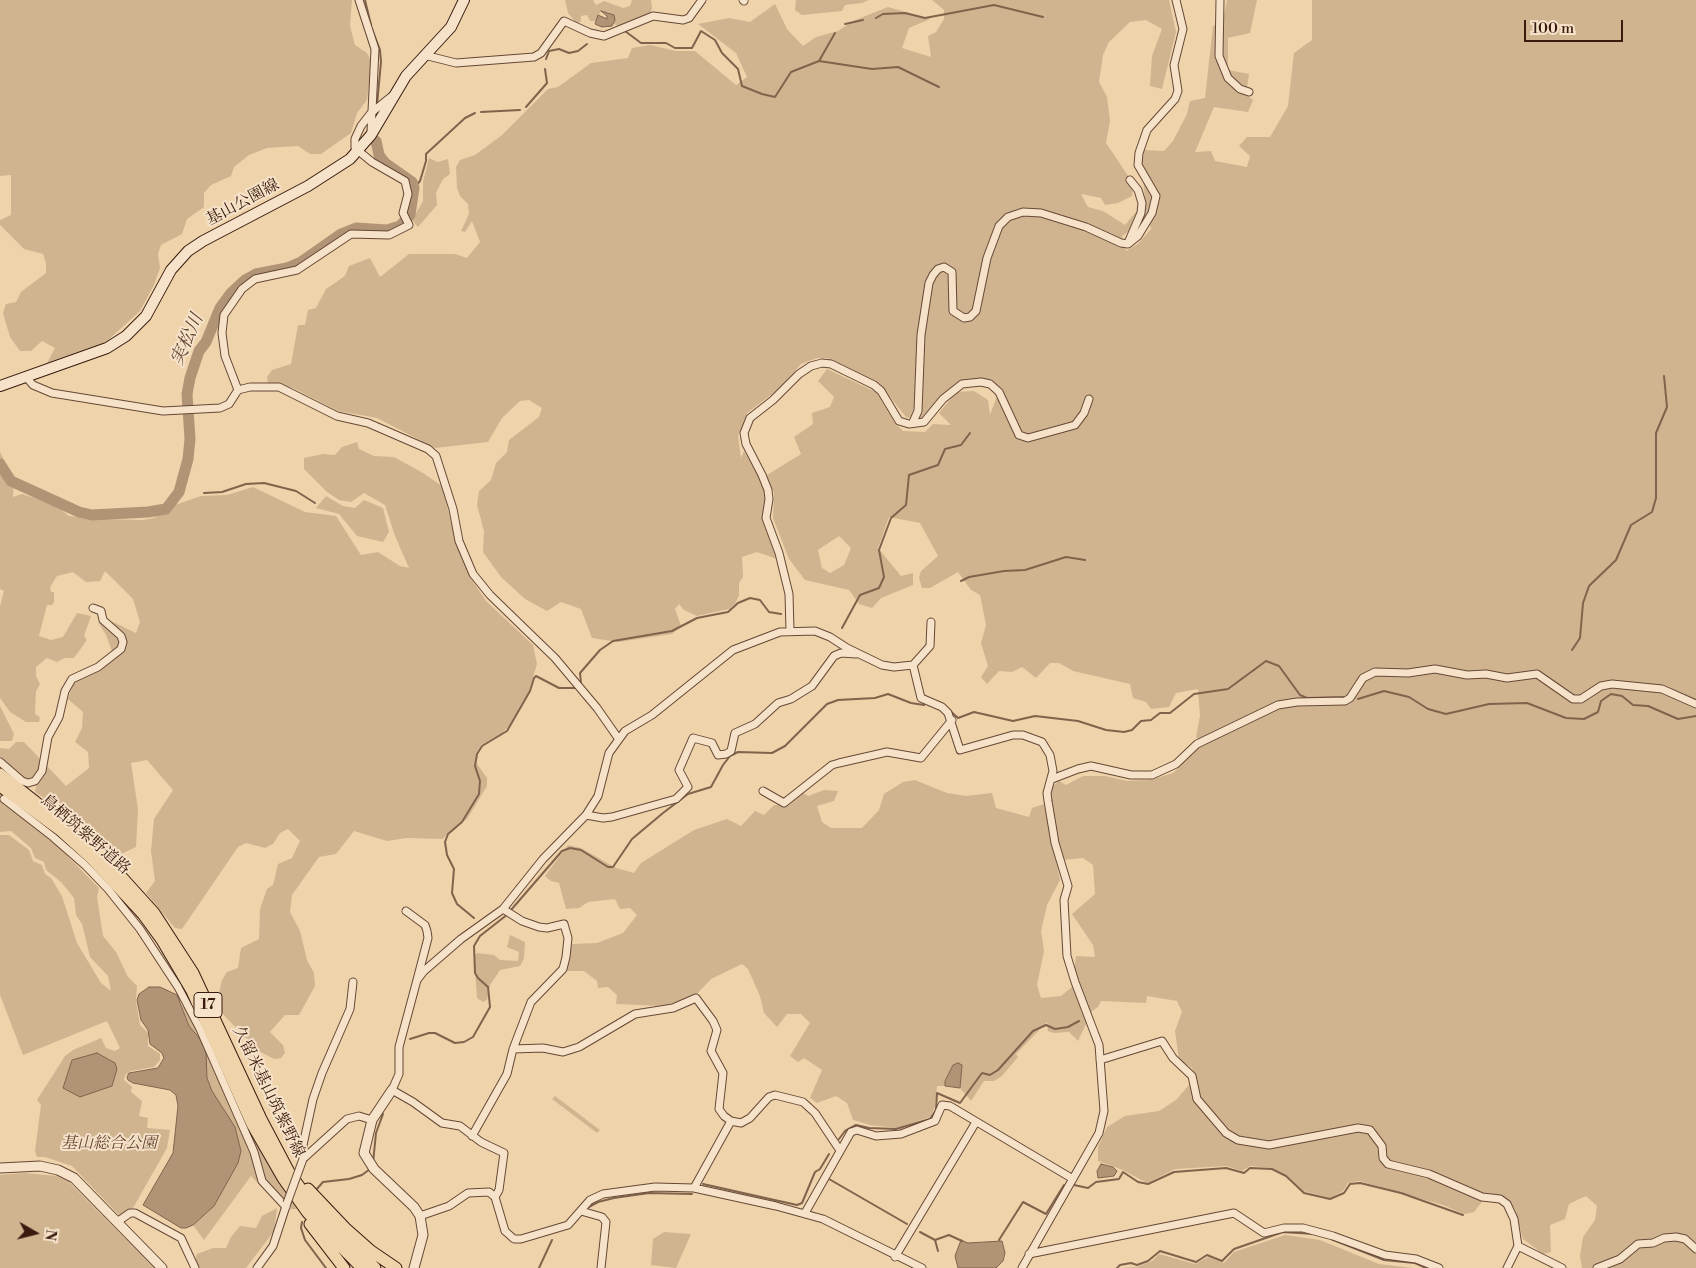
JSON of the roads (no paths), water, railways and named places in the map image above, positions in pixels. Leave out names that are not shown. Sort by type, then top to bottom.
[{"type":"main road","name":"基山公園線","points":[[0,386],[94,354],[126,336],[146,316],[171,270],[188,251],[340,167],[360,150],[372,135],[392,96],[406,76],[451,27],[464,0]]},
{"type":"main road","name":"久留米基山筑紫野線","points":[[0,774],[98,851],[154,913],[193,973],[286,1176],[317,1211],[375,1268]]},
{"type":"main road","name":"鳥栖筑紫野道路","points":[[0,786],[60,830],[92,859],[132,901],[162,940],[192,991],[252,1124],[308,1213],[362,1268]]},
{"type":"main road","points":[[286,1176],[304,1215],[344,1268]]},
{"type":"main road","points":[[286,1176],[312,1193],[345,1228],[371,1251],[396,1268]]},
{"type":"street","points":[[359,0],[375,49],[376,65],[371,112],[372,135]]},
{"type":"street","points":[[424,55],[456,63],[534,57],[541,53],[564,21],[590,34],[604,36],[653,16],[683,20],[689,18],[702,0]]},
{"type":"street","points":[[1128,244],[1138,236],[1155,204],[1153,189],[1143,176],[1138,165],[1142,144],[1153,121],[1175,99],[1178,91],[1174,65],[1183,29],[1176,0]]},
{"type":"street","points":[[1220,0],[1218,56],[1228,78],[1240,89],[1249,92]]},
{"type":"street","points":[[238,390],[234,375],[225,356],[222,333],[224,315],[242,288],[256,279],[297,270],[350,234],[389,235],[409,225],[403,216],[408,194],[405,181],[372,162],[360,150],[355,148],[355,139],[361,126],[371,112],[392,96]]},
{"type":"street","points":[[1128,244],[1141,213],[1142,203],[1138,190],[1130,180]]},
{"type":"street","points":[[913,422],[918,411],[919,353],[924,318],[930,283],[938,269],[944,268],[952,272],[953,311],[964,318],[970,317],[976,311],[987,258],[999,226],[1008,217],[1023,212],[1040,213],[1086,227],[1128,244]]},
{"type":"street","points":[[790,630],[789,594],[779,553],[766,518],[769,499],[768,490],[746,444],[746,425],[750,418],[773,400],[798,374],[811,366],[822,363],[831,364],[874,386],[886,399],[899,421],[909,424],[924,422],[952,391],[962,384],[972,382],[990,384],[999,392],[1015,429],[1024,438],[1075,425],[1089,400]]},
{"type":"street","points":[[26,377],[33,385],[52,393],[134,408],[163,411],[194,407],[220,408],[229,404],[238,390],[250,387],[279,387],[337,416],[368,423],[428,449],[436,456],[453,509],[459,541],[473,574],[490,595],[555,658],[597,708],[618,738]]},
{"type":"street","points":[[0,762],[22,781],[28,783],[35,781],[42,771],[48,737],[59,717],[62,699],[68,685],[77,676],[98,667],[121,649],[123,642],[120,636],[103,620],[101,611],[92,608]]},
{"type":"street","points":[[417,980],[424,971],[461,940],[507,912],[543,859],[586,815],[598,796],[609,753],[618,738],[625,731],[652,715],[733,650],[790,630],[824,633],[858,654],[887,667],[913,665],[930,646],[931,622]]},
{"type":"street","points":[[586,815],[603,818],[612,817],[676,799],[688,787],[679,770],[693,738],[712,743],[718,755],[726,754],[731,751],[735,733],[755,724],[778,703],[791,699],[812,686],[834,656],[841,653],[858,654]]},
{"type":"street","points":[[913,665],[921,698],[942,707],[952,720],[960,750],[1013,734],[1023,735],[1042,742],[1050,755],[1052,778],[1047,792],[1055,843],[1068,886],[1064,900],[1068,956],[1074,982],[1099,1045],[1104,1112],[1099,1133],[1022,1268]]},
{"type":"street","points":[[1052,778],[1091,766],[1131,775],[1152,775],[1176,764],[1197,744],[1225,733],[1278,705],[1296,702],[1345,701],[1350,698],[1363,678],[1375,672],[1408,673],[1435,669],[1467,675],[1486,674],[1507,678],[1537,674],[1573,699],[1581,699],[1601,686],[1612,684],[1662,689],[1696,704]]},
{"type":"street","points":[[763,791],[784,802],[832,765],[887,752],[924,756],[952,720]]},
{"type":"street","points":[[4,799],[85,865],[108,889],[140,929],[178,987],[200,1029],[254,1152],[262,1181],[287,1205]]},
{"type":"street","points":[[406,911],[425,925],[428,938],[399,1047],[399,1074],[392,1090],[372,1120],[364,1147],[365,1158],[414,1207],[420,1216],[423,1235],[414,1268]]},
{"type":"street","points":[[472,1136],[507,1074],[513,1049],[531,1002],[563,969],[568,938],[564,924],[548,928],[539,927],[507,912]]},
{"type":"street","points":[[257,1268],[273,1246],[287,1205],[302,1159],[303,1145],[313,1099],[322,1073],[350,1009],[353,982]]},
{"type":"street","points":[[513,1049],[543,1048],[563,1052],[579,1047],[635,1014],[673,1008],[696,998],[713,1021],[717,1030],[711,1052],[723,1073],[719,1109],[730,1121],[741,1123],[750,1118],[769,1097],[775,1095],[803,1102],[815,1114],[839,1149]]},
{"type":"street","points":[[1100,1060],[1162,1041],[1173,1058],[1192,1076],[1197,1099],[1226,1134],[1238,1140],[1269,1145],[1358,1128],[1370,1130],[1382,1146],[1383,1158],[1388,1164],[1429,1174],[1482,1197],[1500,1199],[1507,1204],[1514,1219],[1518,1246],[1507,1268]]},
{"type":"street","points":[[392,1090],[414,1102],[442,1123],[460,1126],[472,1136],[504,1153],[499,1190],[495,1197]]},
{"type":"street","points":[[805,1213],[839,1149],[851,1132],[857,1130],[876,1136],[887,1136],[920,1128],[935,1121],[942,1104],[950,1106],[1074,1179]]},
{"type":"street","points":[[302,1159],[347,1119],[360,1116],[372,1120]]},
{"type":"street","points":[[694,1188],[730,1121]]},
{"type":"street","points":[[895,1256],[976,1122]]},
{"type":"street","points":[[0,1168],[40,1166],[58,1170],[74,1178],[162,1268]]},
{"type":"street","points":[[420,1216],[449,1206],[468,1193],[489,1192],[495,1197],[501,1223],[505,1231],[514,1239],[554,1231],[568,1225],[590,1200],[603,1194],[655,1187],[694,1188],[805,1213],[841,1227],[922,1268]]},
{"type":"street","points":[[581,1210],[602,1217],[606,1222],[601,1268]]},
{"type":"street","points":[[117,1222],[130,1213],[135,1213],[181,1238],[195,1268]]},
{"type":"street","points":[[1029,1254],[1234,1213],[1264,1234],[1284,1228],[1303,1228],[1385,1255],[1416,1259],[1439,1268]]},
{"type":"street","points":[[1596,1268],[1620,1259],[1638,1244],[1653,1244],[1664,1238],[1676,1237],[1685,1239],[1696,1249]]},
{"type":"street","points":[[1518,1246],[1562,1268]]},
{"type":"waterway","points":[[365,0],[371,25]]},
{"type":"waterway","points":[[876,18],[883,14],[905,13],[925,18],[994,5],[1043,17]]},
{"type":"waterway","points":[[845,24],[863,20]]},
{"type":"waterway","points":[[372,29],[380,50],[381,62],[377,105]]},
{"type":"waterway","points":[[625,31],[641,43],[666,43],[675,48],[692,48],[701,31],[715,40],[722,53],[738,69],[742,86],[775,97],[791,72],[819,61],[872,69],[898,67],[939,87]]},
{"type":"waterway","points":[[819,61],[835,33]]},
{"type":"waterway","points":[[546,59],[549,51],[559,49],[569,53],[578,51],[587,44]]},
{"type":"waterway","points":[[526,107],[547,83],[545,69]]},
{"type":"waterway","points":[[481,112],[520,110]]},
{"type":"waterway","points":[[414,188],[420,181],[426,161],[426,154],[465,118],[475,113]]},
{"type":"waterway","name":"実松川","points":[[0,464],[11,481],[79,512],[92,515],[148,512],[166,509],[179,492],[188,459],[190,439],[187,394],[190,378],[199,351],[206,342],[220,308],[231,293],[245,280],[256,274],[287,268],[301,262],[341,234],[356,228],[387,230],[400,226],[410,215],[414,188],[412,182],[385,163],[379,155],[376,141]]},
{"type":"waterway","points":[[1572,650],[1580,638],[1583,603],[1589,586],[1616,560],[1631,525],[1652,512],[1656,498],[1656,433],[1667,407],[1664,376]]},
{"type":"waterway","points":[[842,628],[860,595],[879,588],[884,577],[879,550],[891,518],[906,505],[909,475],[938,465],[945,449],[961,445],[970,433]]},
{"type":"waterway","points":[[204,493],[222,492],[246,484],[264,483],[296,491],[315,503]]},
{"type":"waterway","points":[[961,581],[969,577],[1004,571],[1025,570],[1066,557],[1085,560]]},
{"type":"waterway","points":[[581,683],[580,673],[600,650],[613,641],[672,631],[697,618],[728,612],[738,603],[750,598],[760,600],[769,612],[781,614]]},
{"type":"waterway","points":[[947,708],[958,718],[974,712],[1013,721],[1035,716],[1078,721],[1106,730],[1124,732],[1132,730],[1141,721],[1151,720],[1160,713],[1170,713],[1194,694],[1228,689],[1266,661],[1279,666],[1300,695],[1307,698],[1347,697]]},
{"type":"waterway","points":[[474,918],[457,904],[452,893],[454,869],[447,855],[445,842],[448,834],[462,822],[479,794],[480,781],[475,766],[477,754],[482,746],[507,731],[530,691],[536,676],[559,688],[576,688]]},
{"type":"waterway","points":[[1358,699],[1384,691],[1409,697],[1428,709],[1446,714],[1489,704],[1527,703],[1566,718],[1584,719],[1598,712],[1601,701],[1611,694],[1622,696],[1633,705],[1648,706],[1678,719],[1696,716]]},
{"type":"waterway","points":[[511,910],[562,851],[570,848],[581,850],[608,867],[613,867],[632,839],[663,813],[688,794],[711,787],[730,756],[738,752],[772,753],[785,746],[827,704],[838,700],[875,698],[888,694],[911,703],[924,705]]},
{"type":"waterway","points":[[410,1039],[435,1033],[455,1043],[464,1042],[473,1037],[490,1007],[488,987],[475,973],[474,946],[480,936],[508,914]]},
{"type":"waterway","points":[[839,1139],[845,1131],[856,1125],[869,1128],[896,1129],[930,1119],[936,1110],[937,1093],[960,1103],[982,1073],[990,1075],[998,1070],[1033,1031],[1046,1025],[1055,1029],[1068,1027],[1079,1021]]},
{"type":"waterway","points":[[373,1163],[376,1133],[383,1114]]},
{"type":"waterway","points":[[703,1184],[797,1205],[802,1203],[815,1172],[820,1169],[829,1154]]},
{"type":"waterway","points":[[1074,1185],[1088,1188],[1096,1182],[1119,1179],[1123,1172],[1138,1182],[1148,1184],[1174,1172],[1226,1168],[1244,1173],[1250,1168],[1272,1169],[1286,1176],[1304,1193],[1330,1199],[1344,1193],[1350,1184],[1360,1183],[1401,1193],[1463,1215]]},
{"type":"waterway","points":[[316,1190],[323,1182],[349,1179],[362,1175],[370,1169]]},
{"type":"waterway","points":[[829,1179],[907,1224]]},
{"type":"waterway","points":[[999,1240],[1023,1202],[1046,1214],[1064,1185]]},
{"type":"waterway","points":[[587,1208],[598,1202],[614,1198],[649,1193],[692,1194]]},
{"type":"waterway","points":[[302,1222],[301,1228],[305,1240],[326,1268]]},
{"type":"waterway","points":[[920,1232],[935,1240],[938,1251]]},
{"type":"waterway","points":[[1117,1268],[1120,1265],[1131,1263],[1137,1265],[1148,1261],[1160,1251],[1196,1262],[1207,1255],[1222,1261],[1234,1249],[1283,1232],[1314,1234]]},
{"type":"waterway","points":[[935,1240],[949,1235],[962,1241]]},
{"type":"waterway","points":[[1331,1239],[1384,1260],[1415,1263],[1426,1268]]},
{"type":"waterway","points":[[539,1268],[552,1240]]},
{"type":"park label","name":"基山総合公園","points":[[109,1144]]}]
